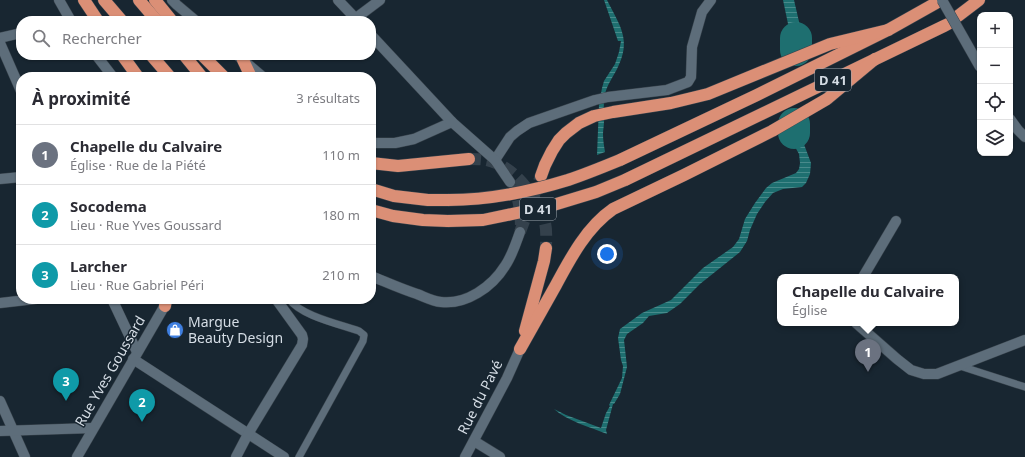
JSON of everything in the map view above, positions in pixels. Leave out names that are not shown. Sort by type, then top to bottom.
[{"type":"highway","points":[[84,0],[95,16]]},
{"type":"highway","points":[[104,0],[118,16]]},
{"type":"highway","points":[[140,0],[153,16]]},
{"type":"highway","points":[[155,0],[168,16]]},
{"type":"highway","points":[[958,16],[979,0]]},
{"type":"highway","name":"D 41","points":[[376,191],[394,196],[428,200],[487,198],[521,192],[568,180],[620,160],[757,95],[888,30],[939,2]]},
{"type":"highway","name":"D 41","points":[[376,211],[393,216],[423,220],[482,220],[550,206],[596,192],[625,180],[948,24]]},
{"type":"highway","points":[[541,176],[552,151],[559,140],[579,123],[594,116],[671,103],[708,94],[830,44],[888,30]]},
{"type":"highway","points":[[520,349],[565,268],[593,226],[606,214],[613,209],[772,131],[827,99],[875,59]]},
{"type":"highway","points":[[126,60],[134,72]]},
{"type":"highway","points":[[155,60],[166,72]]},
{"type":"highway","points":[[188,60],[198,72]]},
{"type":"highway","points":[[207,60],[219,72]]},
{"type":"highway","points":[[241,60],[247,72]]},
{"type":"highway","points":[[376,164],[398,166],[469,159]]},
{"type":"highway","points":[[520,349],[546,248]]},
{"type":"street","points":[[59,0],[68,16]]},
{"type":"street","points":[[338,0],[353,16]]},
{"type":"street","points":[[362,16],[380,0]]},
{"type":"street","points":[[495,160],[510,137],[529,123],[595,100],[667,90],[688,82],[691,77],[692,46],[702,12],[711,0]]},
{"type":"street","points":[[939,2],[977,62]]},
{"type":"street","points":[[175,3],[190,16]]},
{"type":"street","points":[[0,38],[16,34]]},
{"type":"street","points":[[376,40],[452,122],[495,160],[510,182]]},
{"type":"street","points":[[0,42],[16,79]]},
{"type":"street","points":[[100,60],[108,72]]},
{"type":"street","points":[[242,60],[257,72]]},
{"type":"street","points":[[1011,120],[1025,137]]},
{"type":"street","points":[[376,143],[395,143],[414,139],[452,122]]},
{"type":"street","points":[[0,179],[16,177]]},
{"type":"street","points":[[865,274],[896,221]]},
{"type":"street","points":[[376,278],[434,300],[442,302],[460,300],[480,291],[498,276],[512,253],[520,232]]},
{"type":"street","points":[[0,303],[16,301]]},
{"type":"street","points":[[114,304],[135,356],[284,457]]},
{"type":"street","name":"Rue Yves Goussard","points":[[76,457],[164,304]]},
{"type":"street","points":[[236,457],[248,434],[302,345],[302,335],[280,304]]},
{"type":"street","points":[[859,326],[911,370],[924,374],[938,374],[1025,340]]},
{"type":"street","name":"Rue du Pavé","points":[[465,457],[507,378],[520,349]]},
{"type":"street","points":[[0,401],[25,457]]},
{"type":"street","points":[[0,431],[93,428]]},
{"type":"street","points":[[474,441],[500,457]]},
{"type":"lane","points":[[294,304],[299,309],[309,314],[359,331],[364,335],[363,341],[299,457]]},
{"type":"lane","points":[[960,366],[1025,387]]},
{"type":"shaded area","points":[[604,0],[607,0],[620,26],[624,41],[624,50],[605,94],[603,141],[605,152],[597,155],[599,105],[602,88],[604,81],[615,64],[621,41],[618,41]]},
{"type":"shaded area","points":[[783,0],[794,0],[801,38],[791,38]]},
{"type":"shaded area","points":[[801,132],[811,163],[810,174],[806,183],[802,187],[783,189],[773,193],[757,214],[747,241],[740,252],[700,284],[680,304],[667,313],[649,316],[643,323],[627,334],[624,340],[627,367],[620,394],[613,404],[606,430],[607,434],[565,417],[554,409],[601,428],[610,406],[609,405],[622,378],[623,366],[618,338],[620,329],[642,313],[671,300],[703,268],[733,247],[739,239],[745,219],[766,188],[772,183],[796,173],[799,169],[799,154],[789,136]]},
{"type":"waterway","points":[[796,38],[796,50]]},
{"type":"waterway","points":[[794,124],[794,133]]},
{"type":"tunnel","points":[[469,159],[487,160],[502,166],[510,171],[525,186],[532,195],[542,214],[545,223],[546,248]]},
{"type":"tunnel","points":[[520,232],[541,176]]},
{"type":"tunnel","points":[[512,186],[519,208],[520,232]]},
{"type":"place","name":"Margue Beauty Design","points":[[175,330]]},
{"type":"place","name":"Chapelle du Calvaire","points":[[868,372]]},
{"type":"place","name":"Larcher","points":[[66,401]]},
{"type":"place","name":"Socodema","points":[[142,422]]}]
